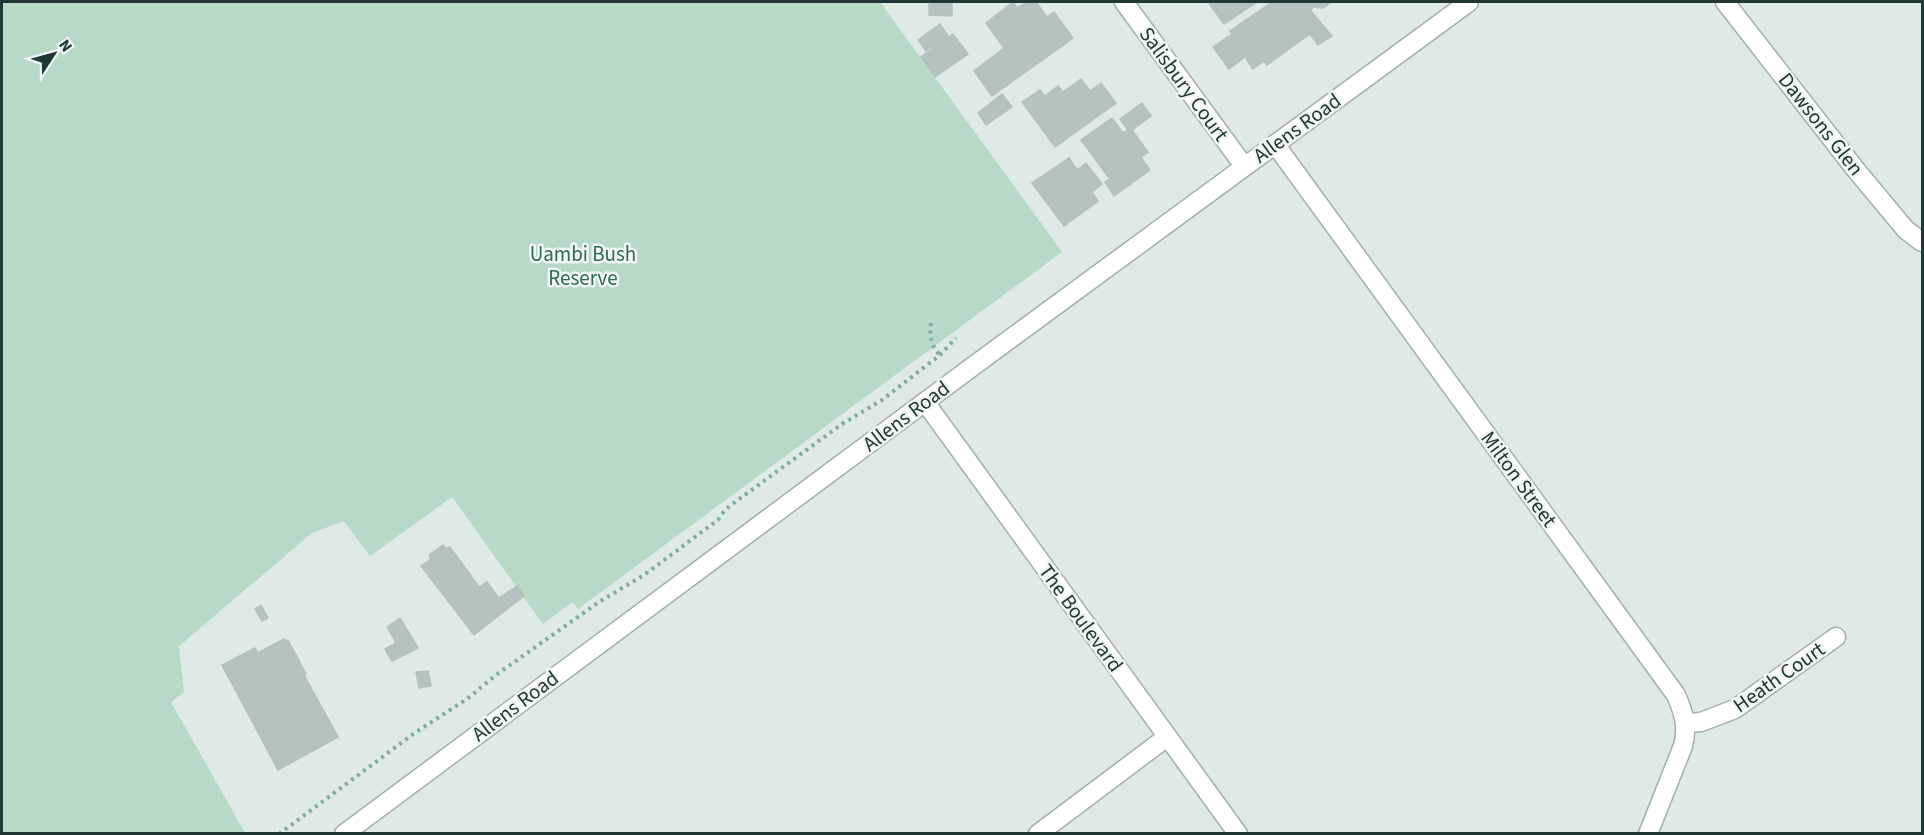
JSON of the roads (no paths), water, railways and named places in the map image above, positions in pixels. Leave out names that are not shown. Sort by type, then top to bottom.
[{"type":"street","name":"Salisbury Court","points":[[1124,2],[1244,166]]},
{"type":"street","name":"Allens Road","points":[[344,834],[1244,166],[1469,2]]},
{"type":"street","name":"Dawsons Glen","points":[[1725,2],[1863,179],[1906,231],[1923,242]]},
{"type":"street","name":"Milton Street","points":[[1275,144],[1676,695],[1686,723]]},
{"type":"street","name":"The Boulevard","points":[[925,402],[1238,834]]},
{"type":"street","name":"Heath Court","points":[[1686,723],[1701,722],[1735,709],[1836,637]]},
{"type":"street","points":[[1648,834],[1683,746],[1686,723]]},
{"type":"street","points":[[1038,834],[1167,737]]},
{"type":"park label","name":"Uambi Bush Reserve","points":[[583,266]]}]
